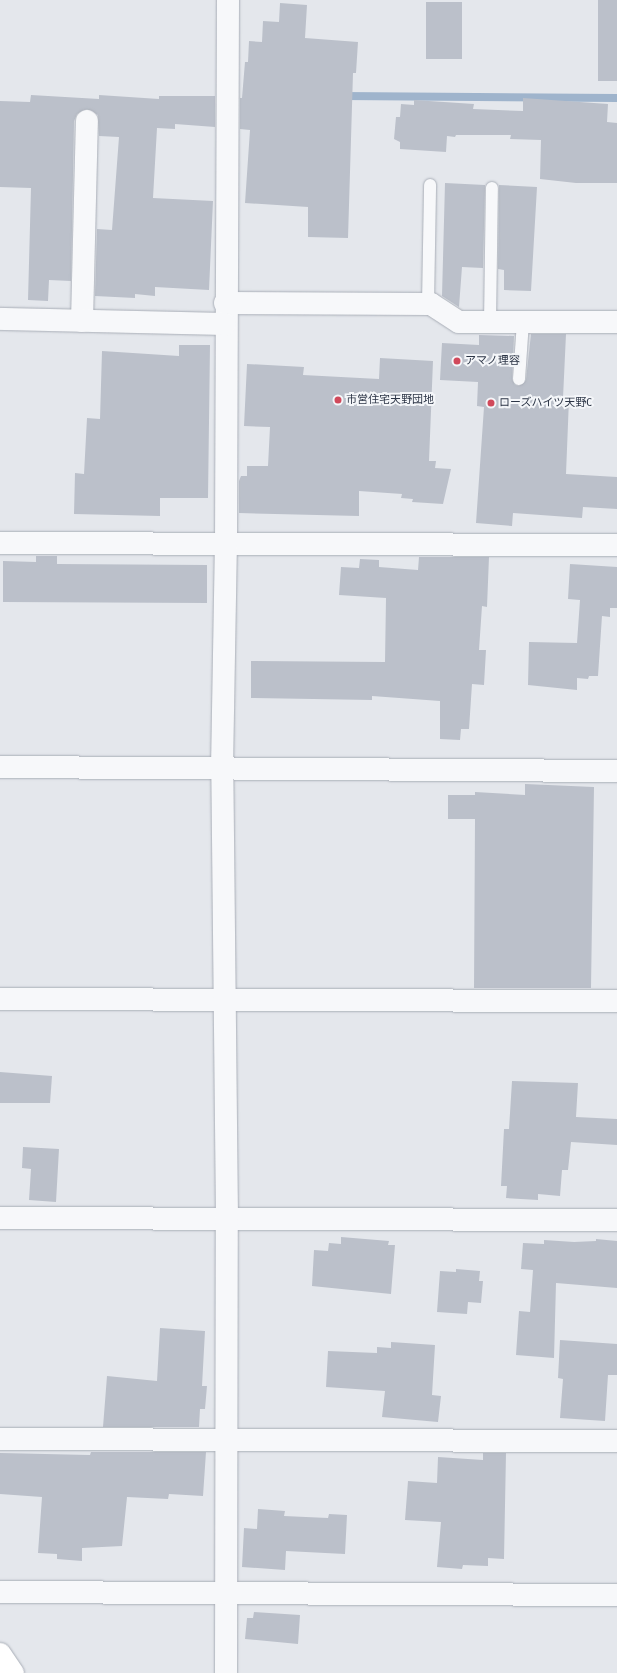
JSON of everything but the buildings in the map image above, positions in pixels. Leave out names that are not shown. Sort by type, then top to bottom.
[{"type":"main road","points":[[0,1654],[13,1673]]},
{"type":"street","points":[[226,1673],[227,1219],[223,1001],[222,768],[226,545],[225,313],[228,0]]},
{"type":"street","points":[[82,321],[87,121]]},
{"type":"street","points":[[0,319],[82,321],[428,304],[459,322],[617,322]]},
{"type":"street","points":[[0,543],[226,545],[617,545]]},
{"type":"street","points":[[0,767],[617,771]]},
{"type":"street","points":[[0,999],[223,1001],[617,1001]]},
{"type":"street","points":[[0,1218],[617,1220]]},
{"type":"street","points":[[0,1439],[617,1441]]},
{"type":"street","points":[[0,1592],[226,1596],[617,1595]]},
{"type":"lane","points":[[428,304],[430,185]]},
{"type":"lane","points":[[490,322],[492,188]]},
{"type":"lane","points":[[519,379],[523,322]]},
{"type":"waterway","points":[[342,96],[617,98]]},
{"type":"place","name":"アマノ理容","points":[[457,361]]},
{"type":"place","name":"市営住宅天野団地","points":[[338,400]]},
{"type":"place","name":"ローズハイツ天野C","points":[[491,403]]}]
